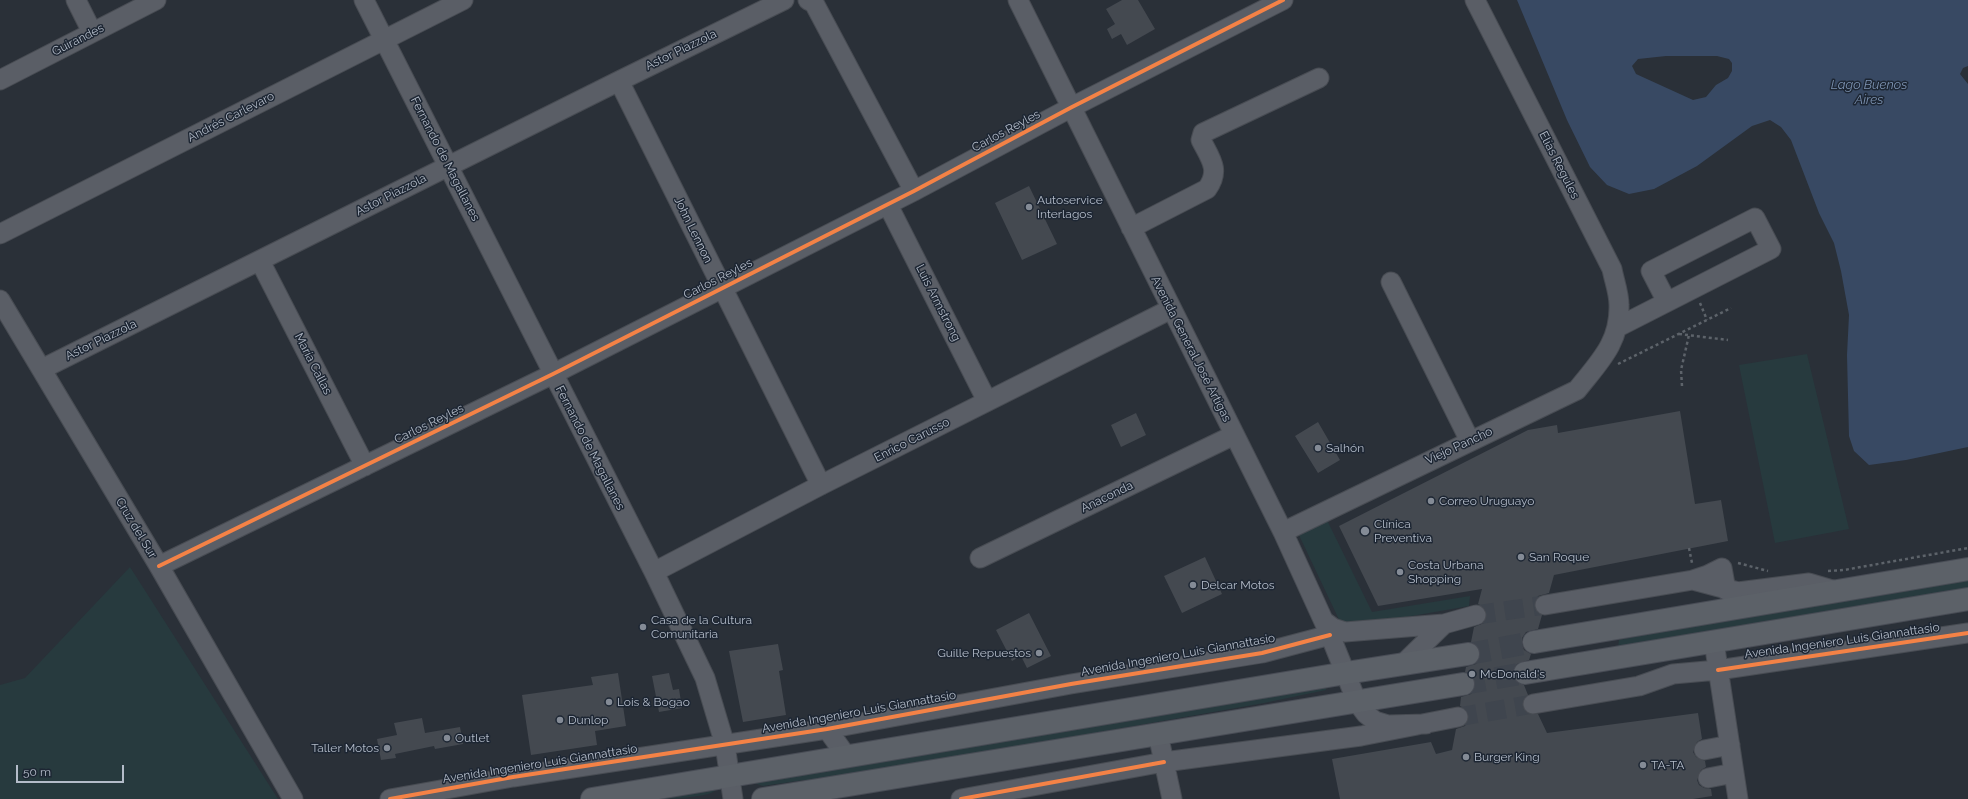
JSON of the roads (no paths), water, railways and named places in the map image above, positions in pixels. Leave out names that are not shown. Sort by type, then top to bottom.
[{"type":"main road","points":[[1534,642],[1968,569]]},
{"type":"main road","name":"Avenida Ingeniero Luis Giannattasio","points":[[1525,673],[1968,599]]},
{"type":"main road","points":[[592,799],[1404,663],[1468,654]]},
{"type":"main road","points":[[763,799],[1463,684]]},
{"type":"street","points":[[76,0],[92,32]]},
{"type":"street","name":"Guirandes","points":[[0,80],[156,0]]},
{"type":"street","name":"Fernando de Magallanes","points":[[364,0],[654,572],[705,678],[725,745],[734,799]]},
{"type":"street","name":"Andrés Carlevaro","points":[[0,234],[463,0]]},
{"type":"street","name":"Astor Piazzola","points":[[42,369],[784,0]]},
{"type":"street","points":[[808,0],[814,4],[914,191]]},
{"type":"street","name":"Avenida General José Artigas","points":[[1018,0],[1171,310],[1283,532],[1327,628],[1357,702],[1366,714],[1375,721],[1388,725],[1426,724]]},
{"type":"street","name":"Carlos Reyles","points":[[158,566],[553,374],[888,205],[1072,107],[1283,0]]},
{"type":"street","name":"Elías Regules","points":[[1475,0],[1612,268],[1619,303],[1617,332]]},
{"type":"street","points":[[1131,228],[1207,189],[1213,181],[1215,168],[1201,140],[1203,134],[1319,78]]},
{"type":"street","name":"John Lennon","points":[[619,81],[821,485]]},
{"type":"street","name":"Luis Armstrong","points":[[888,205],[987,401]]},
{"type":"street","points":[[1617,332],[1667,302],[1771,249],[1755,218],[1651,271],[1667,302]]},
{"type":"street","name":"María Callas","points":[[260,261],[365,466]]},
{"type":"street","points":[[1391,282],[1470,441]]},
{"type":"street","name":"Cruz del Sur","points":[[0,300],[158,566],[293,799]]},
{"type":"street","name":"Enrico Carusso","points":[[654,572],[821,485],[1171,310]]},
{"type":"street","name":"Viejo Pancho","points":[[1283,532],[1577,390],[1602,358],[1617,332]]},
{"type":"street","name":"Anaconda","points":[[980,558],[1234,435]]},
{"type":"street","points":[[1545,605],[1693,573],[1726,590],[1738,592],[1809,583],[1836,591]]},
{"type":"street","points":[[1327,628],[1333,628],[1345,632],[1444,624],[1476,615]]},
{"type":"street","points":[[1404,663],[1444,624]]},
{"type":"street","name":"Avenida Ingeniero Luis Giannattasio","points":[[390,799],[512,777],[827,729],[1072,684],[1262,653],[1327,628]]},
{"type":"street","name":"Avenida Ingeniero Luis Giannattasio","points":[[1533,704],[1639,686],[1673,674],[1718,670],[1968,633]]},
{"type":"street","points":[[1714,642],[1738,799]]},
{"type":"street","points":[[961,799],[1164,762],[1361,736],[1458,718]]},
{"type":"street","points":[[827,729],[847,757]]},
{"type":"street","points":[[1158,734],[1172,799]]},
{"type":"street","points":[[1704,750],[1730,745]]},
{"type":"street","points":[[1708,778],[1734,773]]},
{"type":"water","name":"Lago Buenos Aires","points":[[1517,0],[1968,0],[1968,66],[1963,68],[1960,74],[1968,84],[1968,447],[1906,460],[1869,465],[1854,451],[1849,436],[1847,355],[1849,315],[1841,271],[1834,243],[1819,213],[1791,140],[1781,127],[1770,120],[1752,126],[1697,166],[1654,189],[1629,194],[1607,185],[1590,167],[1567,120]],"holes":[[[1666,56],[1717,56],[1729,59],[1732,63],[1732,71],[1728,78],[1716,85],[1706,97],[1693,100],[1636,74],[1632,66],[1638,59]]]},
{"type":"tunnel","points":[[1476,615],[1545,605]]},
{"type":"tunnel","points":[[1468,654],[1534,642]]},
{"type":"tunnel","points":[[1463,684],[1525,673]]},
{"type":"tunnel","points":[[1458,717],[1533,704]]},
{"type":"place","name":"Autoservice Interlagos","points":[[1029,207]]},
{"type":"place","name":"Salhón","points":[[1318,448]]},
{"type":"place","name":"Correo Uruguayo","points":[[1431,501]]},
{"type":"place","name":"Clínica Preventiva","points":[[1365,531]]},
{"type":"place","name":"San Roque","points":[[1521,557]]},
{"type":"place","name":"Costa Urbana Shopping","points":[[1400,572]]},
{"type":"place","name":"Delcar Motos","points":[[1193,585]]},
{"type":"place","name":"Casa de la Cultura Comunitaria","points":[[643,627]]},
{"type":"place","name":"Guille Repuestos","points":[[1039,653]]},
{"type":"place","name":"McDonald's","points":[[1472,674]]},
{"type":"place","name":"Lois & Bogao","points":[[609,702]]},
{"type":"place","name":"Dunlop","points":[[560,720]]},
{"type":"place","name":"Outlet","points":[[447,738]]},
{"type":"place","name":"Taller Motos","points":[[387,748]]},
{"type":"place","name":"Burger King","points":[[1466,757]]},
{"type":"place","name":"TA-TA","points":[[1643,765]]}]
